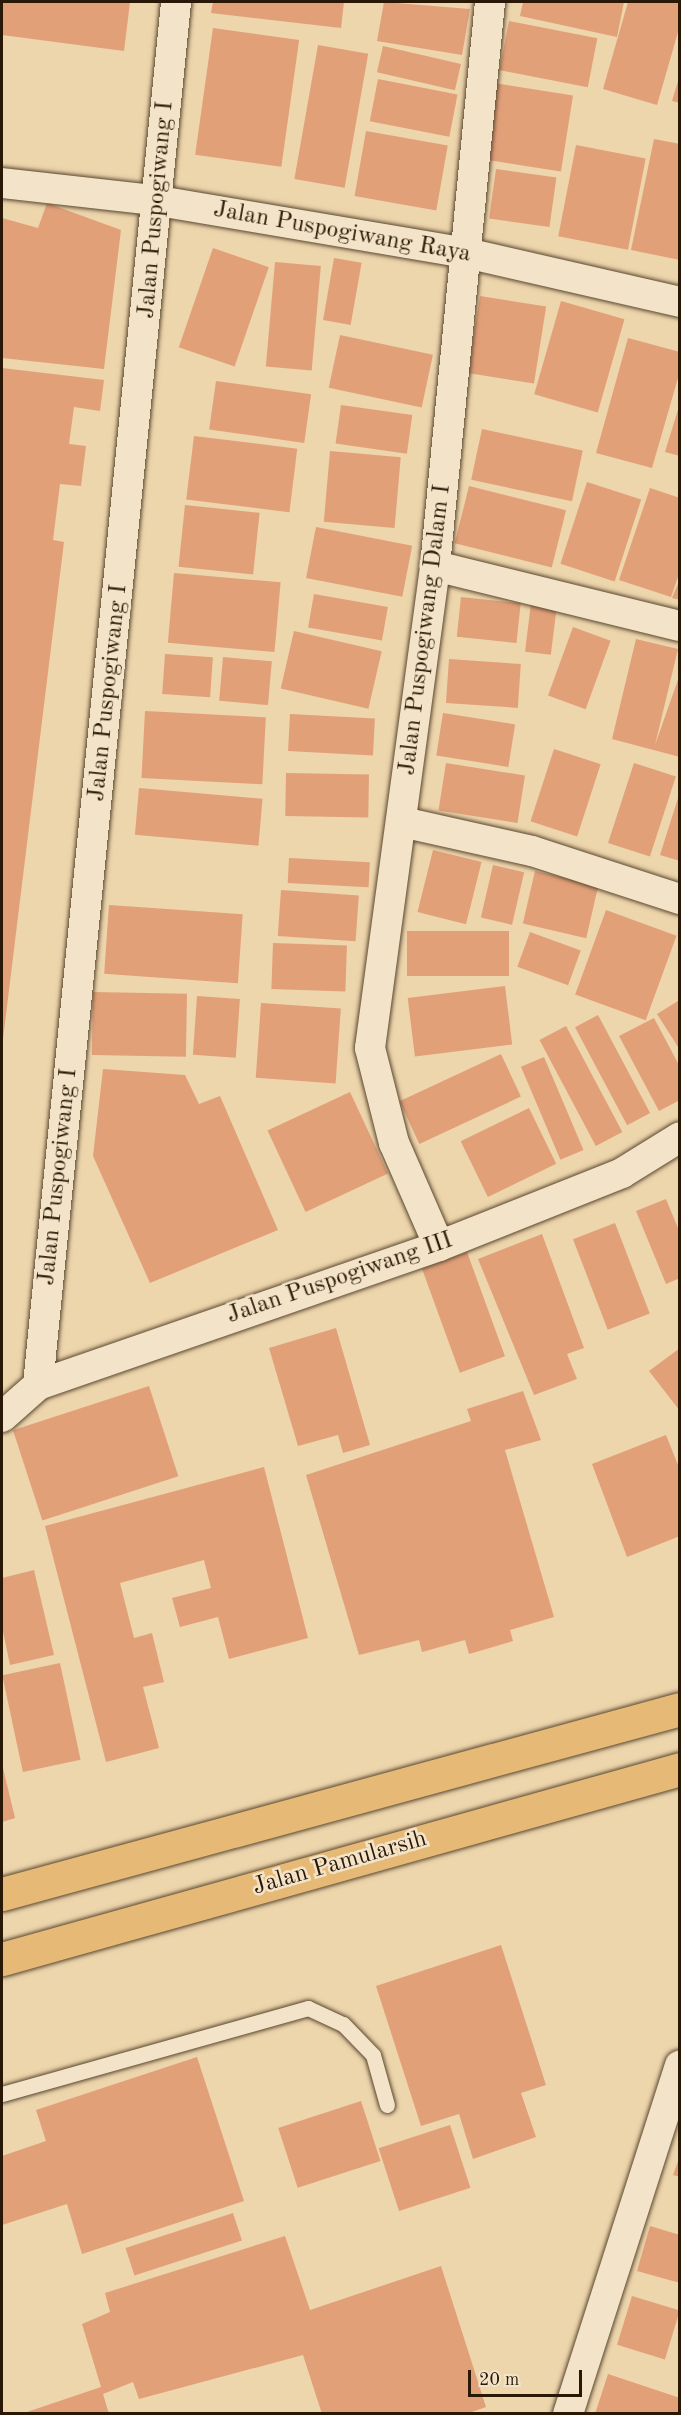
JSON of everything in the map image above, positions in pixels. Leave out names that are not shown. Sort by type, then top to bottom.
[{"type":"highway","points":[[2,1894],[680,1709]]},
{"type":"highway","name":"Jalan Pamularsih","points":[[2,1959],[680,1769]]},
{"type":"street","name":"Jalan Puspogiwang I","points":[[38,1385],[152,278],[153,200],[176,2]]},
{"type":"street","name":"Jalan Puspogiwang Dalam I","points":[[439,1246],[394,1143],[370,1048],[435,566],[490,2]]},
{"type":"street","name":"Jalan Puspogiwang Raya","points":[[2,183],[153,200],[466,253],[680,302]]},
{"type":"street","points":[[435,566],[680,626]]},
{"type":"street","points":[[402,822],[532,851],[680,899]]},
{"type":"street","name":"Jalan Puspogiwang III","points":[[2,1418],[38,1385],[439,1246],[622,1173],[680,1137]]},
{"type":"street","points":[[568,2414],[680,2066]]},
{"type":"lane","points":[[2,2094],[308,2008],[343,2024],[373,2055],[387,2105]]},
{"type":"building","points":[[2,2],[130,2],[124,51],[2,35]]},
{"type":"building","points":[[213,2],[344,2],[341,28],[211,13]]},
{"type":"building","points":[[384,2],[470,9],[462,55],[377,41]]},
{"type":"building","points":[[523,2],[624,2],[617,37],[520,16]]},
{"type":"building","points":[[628,2],[680,2],[680,25],[657,105],[603,89]]},
{"type":"building","points":[[509,21],[597,38],[588,87],[499,70]]},
{"type":"building","points":[[213,28],[299,40],[281,167],[195,155]]},
{"type":"building","points":[[318,45],[368,54],[345,188],[294,179]]},
{"type":"building","points":[[383,46],[461,64],[455,90],[377,72]]},
{"type":"building","points":[[680,78],[680,103],[672,101]]},
{"type":"building","points":[[378,79],[458,94],[449,137],[370,121]]},
{"type":"building","points":[[494,83],[573,96],[561,172],[482,159]]},
{"type":"building","points":[[366,131],[448,145],[436,210],[355,196]]},
{"type":"building","points":[[654,139],[680,144],[680,260],[631,250]]},
{"type":"building","points":[[576,145],[646,159],[628,250],[558,236]]},
{"type":"building","points":[[496,169],[556,177],[549,227],[489,219]]},
{"type":"building","points":[[47,203],[121,230],[104,369],[2,358],[2,218],[38,228]]},
{"type":"building","points":[[213,248],[269,267],[235,366],[179,347]]},
{"type":"building","points":[[334,258],[362,263],[351,325],[323,320]]},
{"type":"building","points":[[275,262],[321,266],[312,371],[266,367]]},
{"type":"building","points":[[480,296],[546,306],[534,384],[468,373]]},
{"type":"building","points":[[561,301],[624,319],[598,412],[534,394]]},
{"type":"building","points":[[340,335],[433,355],[422,408],[329,388]]},
{"type":"building","points":[[628,338],[680,352],[680,371],[652,468],[596,453]]},
{"type":"building","points":[[2,368],[104,380],[100,411],[74,407],[69,444],[86,446],[81,486],[60,484],[53,540],[64,542],[3,1039]]},
{"type":"building","points":[[216,381],[311,394],[304,443],[209,430]]},
{"type":"building","points":[[680,403],[680,456],[665,452]]},
{"type":"building","points":[[341,405],[412,415],[407,454],[336,444]]},
{"type":"building","points":[[482,429],[583,450],[572,501],[471,480]]},
{"type":"building","points":[[194,436],[297,449],[289,512],[186,500]]},
{"type":"building","points":[[330,451],[401,457],[395,528],[324,522]]},
{"type":"building","points":[[587,482],[641,500],[615,581],[560,564]]},
{"type":"building","points":[[469,486],[566,510],[552,567],[455,543]]},
{"type":"building","points":[[650,488],[680,498],[680,571],[671,597],[619,580]]},
{"type":"building","points":[[185,505],[260,513],[253,574],[179,567]]},
{"type":"building","points":[[316,527],[412,546],[402,597],[306,578]]},
{"type":"building","points":[[174,573],[281,582],[274,652],[168,643]]},
{"type":"building","points":[[680,579],[680,600],[672,598]]},
{"type":"building","points":[[314,594],[388,607],[382,641],[308,627]]},
{"type":"building","points":[[461,597],[521,603],[516,643],[457,637]]},
{"type":"building","points":[[531,603],[557,606],[551,655],[525,652]]},
{"type":"building","points":[[573,627],[611,641],[586,709],[548,696]]},
{"type":"building","points":[[294,631],[382,651],[368,709],[281,688]]},
{"type":"building","points":[[636,639],[678,649],[655,745],[680,674],[680,757],[612,739]]},
{"type":"building","points":[[165,654],[213,657],[210,697],[162,694]]},
{"type":"building","points":[[223,657],[272,661],[268,705],[219,701]]},
{"type":"building","points":[[449,659],[521,664],[518,708],[446,703]]},
{"type":"building","points":[[145,711],[266,717],[262,784],[141,778]]},
{"type":"building","points":[[443,713],[515,724],[508,767],[436,755]]},
{"type":"building","points":[[290,714],[375,718],[373,755],[288,751]]},
{"type":"building","points":[[554,749],[601,764],[577,836],[531,821]]},
{"type":"building","points":[[446,763],[525,776],[518,823],[438,810]]},
{"type":"building","points":[[634,763],[676,777],[650,856],[608,843]]},
{"type":"building","points":[[286,773],[369,774],[368,817],[285,816]]},
{"type":"building","points":[[139,788],[263,799],[258,846],[135,835]]},
{"type":"building","points":[[680,795],[680,861],[660,855]]},
{"type":"building","points":[[433,850],[482,862],[466,924],[418,912]]},
{"type":"building","points":[[289,858],[370,862],[369,887],[288,883]]},
{"type":"building","points":[[493,865],[524,872],[512,925],[481,918]]},
{"type":"building","points":[[535,871],[598,886],[586,938],[523,924]]},
{"type":"building","points":[[281,890],[359,895],[356,941],[278,936]]},
{"type":"building","points":[[109,905],[243,914],[238,983],[104,974]]},
{"type":"building","points":[[606,910],[676,936],[646,1020],[575,995]]},
{"type":"building","points":[[407,931],[509,931],[509,976],[407,976]]},
{"type":"building","points":[[530,932],[581,950],[568,985],[517,967]]},
{"type":"building","points":[[273,943],[347,946],[345,992],[271,989]]},
{"type":"building","points":[[505,986],[512,1045],[415,1057],[408,998]]},
{"type":"building","points":[[93,992],[187,994],[186,1057],[92,1055]]},
{"type":"building","points":[[197,996],[240,999],[236,1058],[193,1055]]},
{"type":"building","points":[[678,1001],[680,1002],[680,1050],[657,1014]]},
{"type":"building","points":[[261,1003],[341,1009],[336,1083],[256,1078]]},
{"type":"building","points":[[598,1015],[650,1113],[627,1125],[575,1027]]},
{"type":"building","points":[[654,1018],[680,1067],[680,1100],[659,1111],[619,1036]]},
{"type":"building","points":[[566,1026],[622,1132],[596,1146],[540,1040]]},
{"type":"building","points":[[501,1054],[521,1097],[419,1144],[399,1101]]},
{"type":"building","points":[[544,1057],[583,1150],[560,1160],[521,1067]]},
{"type":"building","points":[[103,1069],[185,1075],[199,1104],[220,1096],[278,1230],[150,1283],[93,1156]]},
{"type":"building","points":[[350,1092],[388,1174],[306,1212],[268,1130]]},
{"type":"building","points":[[529,1108],[556,1164],[488,1197],[461,1141]]},
{"type":"building","points":[[666,1199],[680,1233],[680,1278],[666,1284],[636,1211]]},
{"type":"building","points":[[615,1223],[650,1314],[608,1330],[573,1239]]},
{"type":"building","points":[[542,1234],[584,1348],[567,1354],[577,1379],[534,1395],[478,1259]]},
{"type":"building","points":[[467,1252],[505,1356],[460,1373],[422,1268]]},
{"type":"building","points":[[336,1328],[370,1445],[343,1453],[338,1435],[298,1446],[269,1348]]},
{"type":"building","points":[[680,1348],[680,1411],[649,1371]]},
{"type":"building","points":[[149,1386],[178,1476],[42,1521],[13,1430]]},
{"type":"building","points":[[523,1391],[541,1440],[505,1450],[554,1617],[510,1630],[513,1641],[469,1654],[465,1640],[422,1652],[419,1640],[359,1655],[306,1475],[471,1421],[467,1409]]},
{"type":"building","points":[[666,1435],[680,1470],[680,1536],[627,1557],[592,1464]]},
{"type":"building","points":[[264,1467],[308,1638],[229,1659],[218,1617],[180,1627],[172,1598],[211,1588],[204,1560],[120,1583],[134,1638],[152,1633],[164,1682],[143,1687],[159,1748],[106,1762],[45,1526]]},
{"type":"building","points":[[34,1570],[54,1655],[10,1665],[2,1627],[2,1578]]},
{"type":"building","points":[[60,1663],[81,1760],[23,1772],[2,1675]]},
{"type":"building","points":[[2,1764],[15,1818],[2,1822]]},
{"type":"building","points":[[501,1945],[546,2085],[521,2093],[536,2137],[473,2159],[459,2114],[421,2126],[376,1986]]},
{"type":"building","points":[[197,2057],[244,2201],[82,2254],[67,2204],[2,2225],[2,2156],[46,2141],[36,2110]]},
{"type":"building","points":[[361,2101],[380,2161],[298,2188],[278,2128]]},
{"type":"building","points":[[450,2125],[470,2188],[399,2211],[379,2148]]},
{"type":"building","points":[[680,2156],[680,2177],[673,2175]]},
{"type":"building","points":[[233,2213],[242,2241],[134,2275],[126,2248]]},
{"type":"building","points":[[650,2226],[680,2235],[680,2283],[637,2271]]},
{"type":"building","points":[[285,2236],[310,2310],[441,2266],[486,2407],[466,2414],[322,2414],[303,2355],[139,2399],[133,2382],[103,2394],[109,2414],[21,2414],[101,2387],[82,2324],[110,2312],[105,2293]]},
{"type":"building","points":[[632,2296],[680,2311],[665,2359],[617,2345]]},
{"type":"building","points":[[608,2374],[680,2398],[680,2414],[595,2414]]}]
